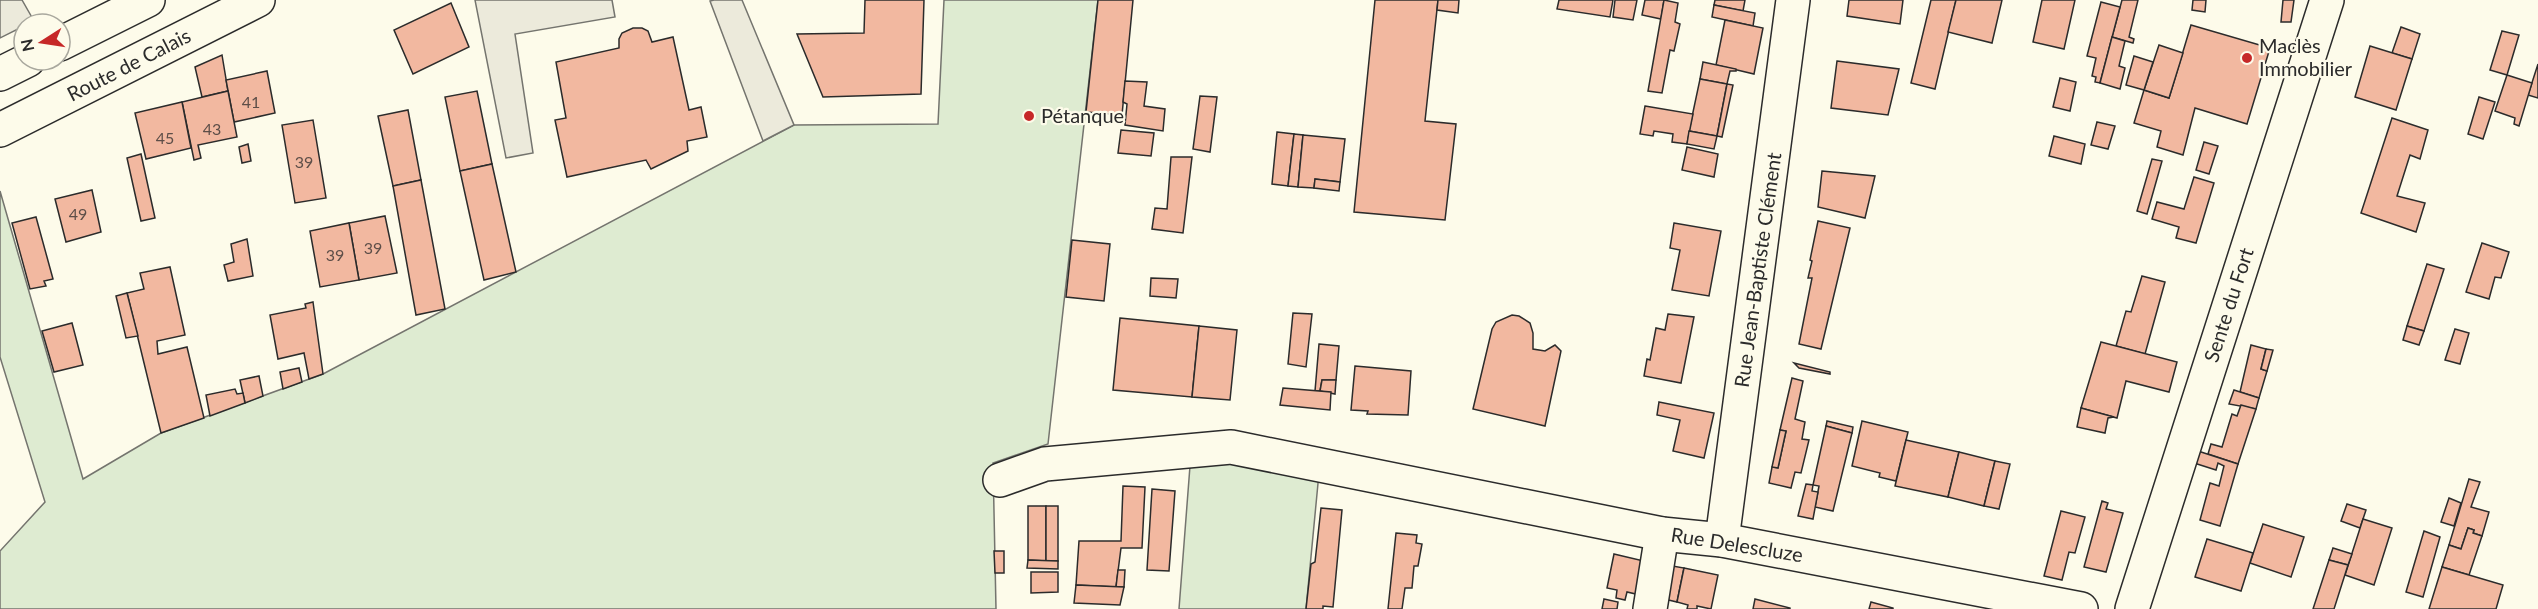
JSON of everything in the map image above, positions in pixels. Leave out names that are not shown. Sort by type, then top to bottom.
[{"type":"street","points":[[72,38],[148,0]]},
{"type":"street","name":"Route de Calais","points":[[0,130],[258,0]]},
{"type":"street","name":"Rue Jean-Baptiste Clément","points":[[1722,540],[1793,0]]},
{"type":"street","name":"Sente du Fort","points":[[2132,609],[2327,0]]},
{"type":"street","name":"Rue Delescluze","points":[[1000,480],[1045,464],[1231,447],[1662,534],[1722,540],[2081,609]]},
{"type":"street","points":[[1650,609],[1662,534]]},
{"type":"green space","points":[[944,0],[1098,0],[1048,444],[993,463],[996,609],[0,609],[0,551],[45,502],[0,357],[0,191],[83,479],[161,433],[323,374],[794,125],[938,124]]},
{"type":"green space","points":[[1321,452],[1306,609],[1179,609],[1191,453]]},
{"type":"shaded area","points":[[0,0],[22,0],[29,12],[12,12],[12,32],[0,38]]},
{"type":"shaded area","points":[[475,0],[612,0],[615,17],[515,34],[533,153],[506,158]]},
{"type":"shaded area","points":[[742,0],[794,125],[763,141],[710,1]]},
{"type":"building","points":[[865,0],[924,0],[921,94],[823,97],[797,34],[864,33]]},
{"type":"building","points":[[1098,0],[1133,0],[1122,115],[1086,112]]},
{"type":"building","points":[[1375,0],[1438,0],[1425,121],[1456,124],[1445,220],[1354,212]]},
{"type":"building","points":[[1438,0],[1459,0],[1458,13],[1437,10]]},
{"type":"building","points":[[1559,0],[1613,0],[1610,17],[1557,9]]},
{"type":"building","points":[[1615,0],[1637,0],[1633,20],[1613,17]]},
{"type":"building","points":[[1645,0],[1664,0],[1661,19],[1642,15]]},
{"type":"building","points":[[1664,0],[1678,3],[1675,22],[1680,24],[1674,51],[1670,50],[1662,93],[1648,91]]},
{"type":"building","points":[[1715,0],[1745,0],[1743,11],[1714,5]]},
{"type":"building","points":[[1849,0],[1903,0],[1900,24],[1847,16]]},
{"type":"building","points":[[1931,0],[1956,0],[1935,89],[1911,83]]},
{"type":"building","points":[[1956,0],[2002,0],[1992,43],[1948,32]]},
{"type":"building","points":[[2042,0],[2075,0],[2064,49],[2033,42]]},
{"type":"building","points":[[2122,0],[2138,0],[2129,37],[2134,39],[2133,43],[2112,37]]},
{"type":"building","points":[[2193,0],[2206,0],[2205,12],[2192,10]]},
{"type":"building","points":[[2283,0],[2294,0],[2291,22],[2281,22]]},
{"type":"building","points":[[2101,2],[2120,7],[2100,83],[2095,82],[2096,77],[2092,76],[2096,58],[2087,56]]},
{"type":"building","points":[[451,3],[469,47],[413,74],[394,30]]},
{"type":"building","points":[[1714,5],[1755,13],[1753,26],[1712,17]]},
{"type":"building","points":[[1725,20],[1763,28],[1754,74],[1716,65]]},
{"type":"building","points":[[2191,25],[2270,48],[2247,124],[2195,108],[2183,155],[2157,147],[2161,131],[2134,123],[2144,90],[2169,98]]},
{"type":"building","points":[[2401,27],[2420,34],[2412,59],[2392,53]]},
{"type":"building","points":[[633,28],[648,31],[652,42],[673,37],[689,110],[701,107],[707,137],[687,141],[688,151],[651,169],[646,160],[567,177],[555,120],[566,118],[556,62],[619,48],[622,33]]},
{"type":"building","points":[[2502,31],[2519,35],[2507,75],[2490,70]]},
{"type":"building","points":[[2112,37],[2125,41],[2119,66],[2125,68],[2120,89],[2100,83]]},
{"type":"building","points":[[2159,45],[2183,53],[2169,98],[2144,90]]},
{"type":"building","points":[[2370,46],[2412,59],[2396,110],[2355,97]]},
{"type":"building","points":[[222,55],[228,91],[202,97],[195,67]]},
{"type":"building","points":[[2134,56],[2153,62],[2144,90],[2126,85]]},
{"type":"building","points":[[1837,61],[1899,69],[1888,115],[1831,108]]},
{"type":"building","points":[[1703,62],[1736,69],[1736,71],[1730,71],[1727,84],[1700,79]]},
{"type":"building","points":[[2538,64],[2538,98],[2528,95]]},
{"type":"building","points":[[267,71],[275,113],[234,122],[226,80]]},
{"type":"building","points":[[2507,75],[2532,83],[2519,126],[2514,124],[2515,118],[2495,111]]},
{"type":"building","points":[[2060,78],[2076,82],[2070,111],[2053,107]]},
{"type":"building","points":[[1700,79],[1727,84],[1717,136],[1689,131]]},
{"type":"building","points":[[1125,81],[1147,82],[1144,106],[1165,109],[1163,131],[1125,125],[1127,104],[1123,102]]},
{"type":"building","points":[[1727,84],[1733,85],[1722,137],[1717,136]]},
{"type":"building","points":[[228,91],[237,137],[198,145],[201,158],[194,160],[182,102]]},
{"type":"building","points":[[477,91],[492,164],[460,171],[445,97]]},
{"type":"building","points":[[1200,96],[1217,97],[1210,152],[1193,149]]},
{"type":"building","points":[[2479,97],[2495,102],[2483,139],[2468,134]]},
{"type":"building","points":[[182,102],[191,148],[146,159],[135,113]]},
{"type":"building","points":[[1645,106],[1693,114],[1687,144],[1672,142],[1673,134],[1654,131],[1653,136],[1640,134]]},
{"type":"building","points":[[408,110],[421,180],[393,186],[378,116]]},
{"type":"building","points":[[2392,118],[2428,130],[2420,159],[2410,155],[2397,196],[2425,203],[2416,232],[2361,213]]},
{"type":"building","points":[[313,120],[326,198],[295,203],[282,125]]},
{"type":"building","points":[[2097,122],[2115,126],[2108,149],[2091,145]]},
{"type":"building","points":[[1121,130],[1154,133],[1151,156],[1118,153]]},
{"type":"building","points":[[1689,131],[1717,136],[1714,149],[1687,144]]},
{"type":"building","points":[[1277,132],[1294,134],[1288,186],[1272,184]]},
{"type":"building","points":[[1294,134],[1303,135],[1298,187],[1288,186]]},
{"type":"building","points":[[1303,135],[1345,139],[1340,182],[1315,179],[1314,188],[1298,187]]},
{"type":"building","points":[[2054,136],[2085,144],[2081,164],[2049,156]]},
{"type":"building","points":[[2204,142],[2218,146],[2209,174],[2196,170]]},
{"type":"building","points":[[248,144],[251,161],[242,163],[239,147]]},
{"type":"building","points":[[1687,147],[1718,154],[1714,177],[1682,170]]},
{"type":"building","points":[[141,154],[155,218],[141,221],[127,158]]},
{"type":"building","points":[[1171,157],[1192,157],[1183,233],[1152,229],[1155,208],[1167,209]]},
{"type":"building","points":[[2152,159],[2162,161],[2147,214],[2137,211]]},
{"type":"building","points":[[492,164],[516,272],[484,280],[460,171]]},
{"type":"building","points":[[1822,171],[1875,176],[1865,218],[1818,207]]},
{"type":"building","points":[[2194,177],[2214,183],[2196,243],[2176,238],[2179,227],[2152,219],[2157,202],[2184,209]]},
{"type":"building","points":[[1315,179],[1340,182],[1339,191],[1314,188]]},
{"type":"building","points":[[421,180],[445,309],[416,315],[393,186]]},
{"type":"building","points":[[92,190],[101,232],[66,242],[55,199]]},
{"type":"building","points":[[385,216],[397,273],[359,280],[349,223]]},
{"type":"building","points":[[36,217],[53,279],[44,281],[46,286],[30,289],[12,223]]},
{"type":"building","points":[[1818,221],[1850,228],[1821,349],[1799,344],[1812,278],[1808,278]]},
{"type":"building","points":[[349,223],[359,280],[320,287],[310,231]]},
{"type":"building","points":[[1674,223],[1721,231],[1709,296],[1672,290],[1680,250],[1670,248]]},
{"type":"building","points":[[247,239],[253,276],[228,281],[224,265],[234,262],[231,244]]},
{"type":"building","points":[[1072,240],[1110,244],[1104,301],[1066,297]]},
{"type":"building","points":[[2482,243],[2509,252],[2501,278],[2495,277],[2489,299],[2466,292]]},
{"type":"building","points":[[2427,264],[2444,269],[2424,331],[2407,326]]},
{"type":"building","points":[[170,267],[185,335],[157,341],[158,354],[187,347],[204,418],[161,433],[127,293],[144,289],[140,273]]},
{"type":"building","points":[[2142,276],[2165,282],[2145,354],[2116,346],[2126,311],[2131,312]]},
{"type":"building","points":[[1151,278],[1178,279],[1176,298],[1150,296]]},
{"type":"building","points":[[127,293],[138,336],[126,338],[116,296]]},
{"type":"building","points":[[313,302],[323,374],[309,379],[304,353],[278,359],[270,315],[306,308],[305,304]]},
{"type":"building","points":[[1293,313],[1312,314],[1306,367],[1288,364]]},
{"type":"building","points":[[1668,314],[1694,317],[1681,383],[1644,376],[1647,359],[1650,360],[1656,328],[1665,330]]},
{"type":"building","points":[[1512,315],[1519,316],[1530,323],[1533,333],[1533,349],[1545,351],[1555,345],[1561,351],[1545,426],[1473,409],[1492,329],[1496,322]]},
{"type":"building","points":[[1120,318],[1199,326],[1192,397],[1113,390]]},
{"type":"building","points":[[72,323],[83,365],[54,372],[42,331]]},
{"type":"building","points":[[1199,326],[1237,330],[1230,400],[1192,397]]},
{"type":"building","points":[[2407,326],[2424,331],[2419,345],[2403,340]]},
{"type":"building","points":[[2455,329],[2469,333],[2460,364],[2445,360]]},
{"type":"building","points":[[2101,342],[2177,362],[2169,392],[2126,381],[2117,418],[2081,408]]},
{"type":"building","points":[[1319,344],[1339,346],[1336,380],[1322,380],[1320,391],[1315,391]]},
{"type":"building","points":[[2251,345],[2266,349],[2261,369],[2267,371],[2259,398],[2240,392]]},
{"type":"building","points":[[2266,349],[2273,350],[2267,371],[2261,369]]},
{"type":"building","points":[[1794,363],[1830,372],[1830,374],[1799,368]]},
{"type":"building","points":[[1355,366],[1411,371],[1408,415],[1367,414],[1368,411],[1351,410]]},
{"type":"building","points":[[299,368],[302,382],[283,389],[280,372]]},
{"type":"building","points":[[259,376],[263,396],[245,403],[240,380]]},
{"type":"building","points":[[1792,378],[1803,381],[1795,419],[1805,422],[1802,439],[1809,440],[1801,473],[1795,472],[1791,488],[1769,483],[1772,467],[1778,468],[1786,431],[1780,430]]},
{"type":"building","points":[[1322,380],[1336,380],[1335,394],[1320,391]]},
{"type":"building","points":[[1283,388],[1331,392],[1330,410],[1280,405]]},
{"type":"building","points":[[235,389],[237,394],[243,393],[245,403],[210,416],[206,395]]},
{"type":"building","points":[[2234,390],[2259,398],[2256,409],[2229,404]]},
{"type":"building","points":[[1659,402],[1714,413],[1704,458],[1673,451],[1680,420],[1657,415]]},
{"type":"building","points":[[2241,405],[2256,409],[2238,464],[2208,454],[2211,444],[2222,447],[2232,414],[2237,416]]},
{"type":"building","points":[[2081,408],[2114,417],[2108,418],[2105,433],[2077,427]]},
{"type":"building","points":[[1827,421],[1853,427],[1852,433],[1826,426]]},
{"type":"building","points":[[1862,421],[1908,432],[1896,481],[1879,477],[1880,473],[1852,466]]},
{"type":"building","points":[[1826,426],[1852,433],[1833,511],[1815,507],[1819,486],[1813,485]]},
{"type":"building","points":[[1780,430],[1786,431],[1778,468],[1772,467]]},
{"type":"building","points":[[1906,440],[1959,452],[1948,497],[1895,486]]},
{"type":"building","points":[[2198,451],[2238,464],[2220,526],[2200,520],[2210,483],[2219,486],[2224,466],[2218,463],[2216,470],[2194,463]]},
{"type":"building","points":[[1959,452],[1995,461],[1984,506],[1948,497]]},
{"type":"building","points":[[1995,461],[2010,464],[1999,509],[1984,506]]},
{"type":"building","points":[[2469,479],[2480,482],[2471,507],[2489,512],[2482,536],[2473,533],[2474,530],[2468,528],[2461,549],[2449,545]]},
{"type":"building","points":[[1806,484],[1813,485],[1812,491],[1818,492],[1813,519],[1798,516]]},
{"type":"building","points":[[1123,486],[1145,487],[1142,548],[1121,548],[1116,587],[1076,585],[1079,541],[1121,541]]},
{"type":"building","points":[[1152,489],[1175,491],[1169,571],[1147,570]]},
{"type":"building","points":[[2449,498],[2461,503],[2454,526],[2441,522]]},
{"type":"building","points":[[2102,501],[2108,503],[2106,509],[2123,513],[2106,572],[2084,567]]},
{"type":"building","points":[[2347,504],[2366,510],[2360,528],[2341,521]]},
{"type":"building","points":[[1028,506],[1046,506],[1046,561],[1028,560]]},
{"type":"building","points":[[1046,506],[1058,506],[1058,561],[1046,561]]},
{"type":"building","points":[[1321,508],[1342,510],[1333,607],[1306,609],[1311,564],[1315,562]]},
{"type":"building","points":[[2061,511],[2085,517],[2075,553],[2069,552],[2062,580],[2044,576]]},
{"type":"building","points":[[2363,519],[2392,528],[2374,585],[2345,575]]},
{"type":"building","points":[[2263,524],[2304,537],[2291,577],[2250,563]]},
{"type":"building","points":[[2468,528],[2474,530],[2473,533],[2482,536],[2469,575],[2442,567],[2449,545],[2461,549]]},
{"type":"building","points":[[2424,531],[2440,537],[2423,597],[2406,592]]},
{"type":"building","points":[[1396,533],[1417,535],[1416,543],[1422,544],[1418,566],[1414,566],[1412,588],[1405,588],[1402,609],[1388,609]]},
{"type":"building","points":[[2207,539],[2253,553],[2241,591],[2195,577]]},
{"type":"building","points":[[2333,548],[2352,554],[2348,565],[2329,560]]},
{"type":"building","points":[[994,551],[1004,551],[1004,573],[995,573]]},
{"type":"building","points":[[1614,554],[1648,562],[1640,595],[1627,592],[1625,600],[1616,598],[1617,590],[1607,588]]},
{"type":"building","points":[[1028,560],[1058,561],[1058,569],[1027,568]]},
{"type":"building","points":[[2329,560],[2348,565],[2334,609],[2313,609]]},
{"type":"building","points":[[1667,565],[1684,568],[1677,602],[1660,598]]},
{"type":"building","points":[[2442,567],[2503,585],[2496,609],[2429,609]]},
{"type":"building","points":[[1684,568],[1718,575],[1711,609],[1697,606],[1697,609],[1687,609],[1688,605],[1677,602]]},
{"type":"building","points":[[1118,570],[1125,570],[1124,587],[1116,587]]},
{"type":"building","points":[[1031,572],[1058,572],[1058,592],[1031,593]]},
{"type":"building","points":[[1076,585],[1124,587],[1120,605],[1074,603]]},
{"type":"building","points":[[1604,599],[1618,602],[1617,609],[1602,609]]},
{"type":"building","points":[[1755,599],[1790,608],[1790,609],[1753,609]]},
{"type":"building","points":[[1871,602],[1893,608],[1893,609],[1869,609]]},
{"type":"place","name":"Maclès Immobilier","points":[[2247,58]]},
{"type":"place","name":"Pétanque","points":[[1029,116]]}]
